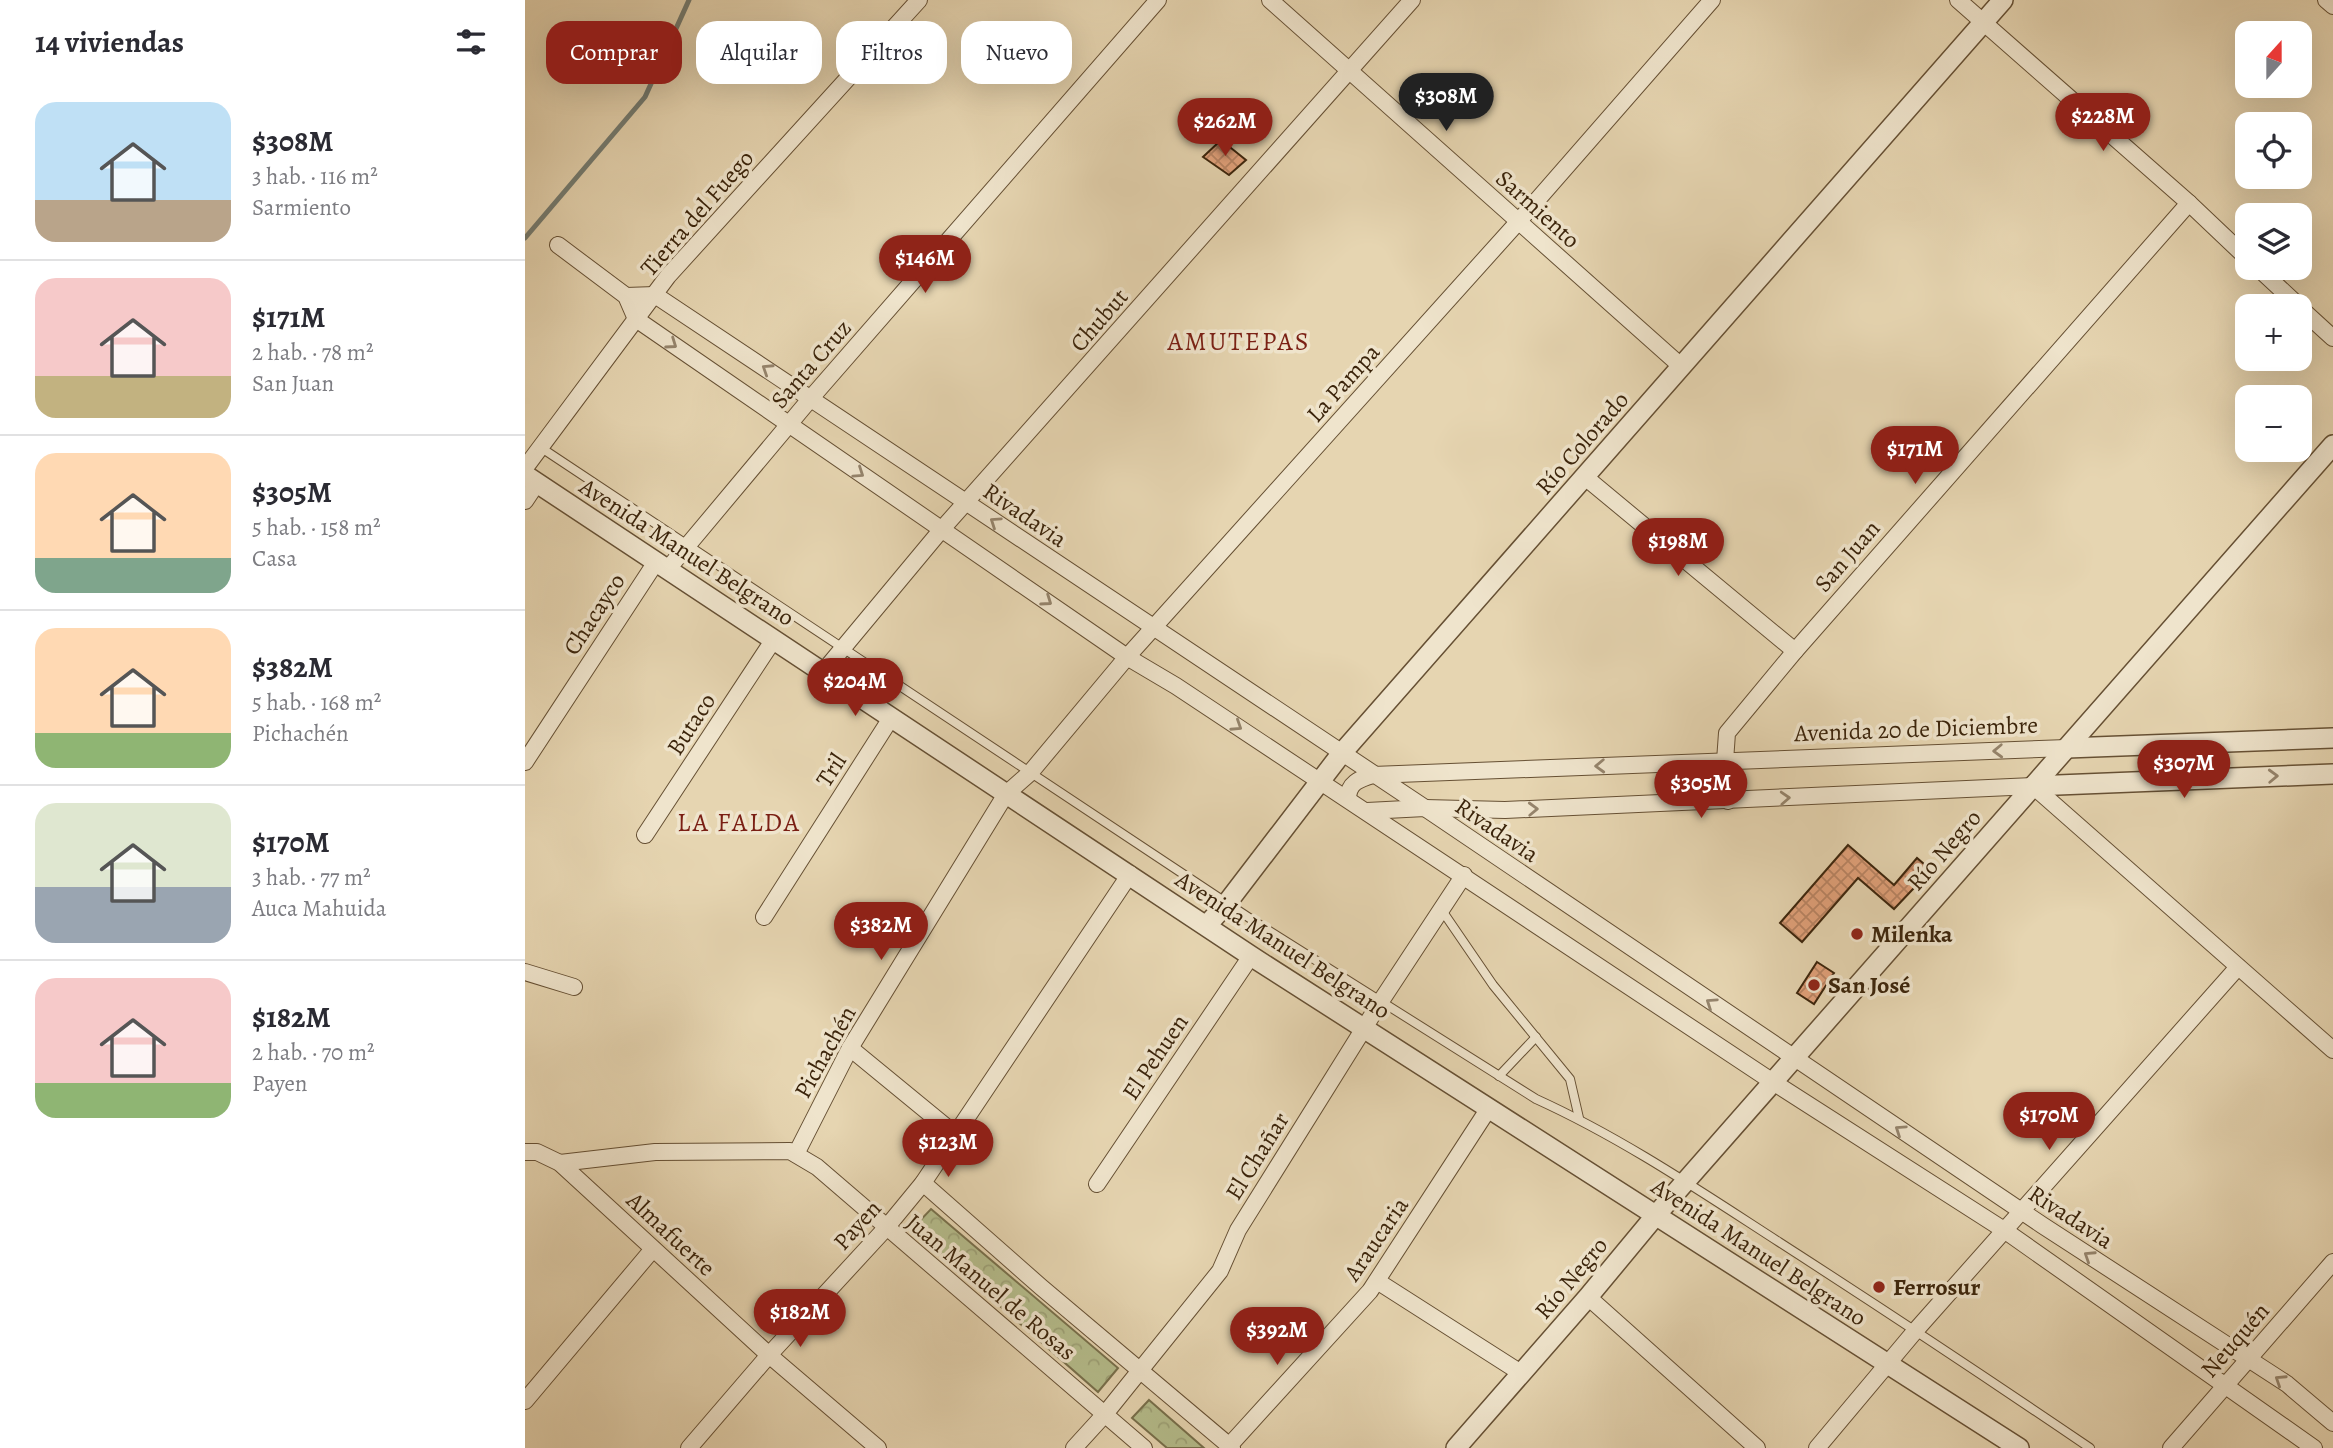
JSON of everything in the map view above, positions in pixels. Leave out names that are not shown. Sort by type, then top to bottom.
[{"type":"street","name":"Tierra del Fuego","points":[[525,501],[529,476],[540,447],[668,276],[919,0]]},
{"type":"street","name":"Santa Cruz","points":[[661,566],[687,546],[811,398],[1159,0]]},
{"type":"street","name":"Sarmiento","points":[[1270,0],[1682,368]]},
{"type":"street","name":"Chubut","points":[[823,672],[942,529],[1412,0]]},
{"type":"street","name":"La Pampa","points":[[1006,794],[1030,773],[1127,657],[1518,222],[1712,0]]},
{"type":"street","points":[[1958,0],[2235,247]]},
{"type":"street","name":"Río Colorado","points":[[1207,925],[1227,903],[1341,754],[2003,0]]},
{"type":"street","points":[[2326,0],[2333,6]]},
{"type":"street","name":"San Juan","points":[[1728,801],[1725,761],[1727,733],[1795,651],[2189,203]]},
{"type":"street","points":[[558,245],[626,296],[636,318]]},
{"type":"street","points":[[2271,280],[2286,294]]},
{"type":"street","points":[[626,296],[655,295]]},
{"type":"street","name":"Rivadavia","points":[[655,295],[1425,808],[2021,1211],[2246,1360],[2287,1384],[2333,1423]]},
{"type":"street","name":"Rivadavia","points":[[636,318],[1127,657],[1176,686],[1773,1082],[2004,1230],[2314,1448]]},
{"type":"street","points":[[2312,318],[2333,338]]},
{"type":"street","name":"Río Negro","points":[[1456,1448],[1656,1215],[2333,445]]},
{"type":"street","name":"Avenida Manuel Belgrano","points":[[529,476],[1251,956],[2019,1448]]},
{"type":"street","points":[[1585,477],[1795,651]]},
{"type":"street","name":"Chacayco","points":[[525,762],[661,566]]},
{"type":"street","name":"Butaco","points":[[645,835],[774,639]]},
{"type":"street","name":"Tril","points":[[764,917],[891,718]]},
{"type":"street","name":"Avenida 20 de Diciembre","points":[[1373,775],[2333,738]]},
{"type":"street","points":[[1367,811],[1425,808],[1505,810],[2333,774]]},
{"type":"street","points":[[1348,799],[1348,790],[1353,783],[1373,775]]},
{"type":"street","points":[[2033,786],[2333,1050]]},
{"type":"street","name":"Pichachén","points":[[796,1154],[850,1048],[1006,794]]},
{"type":"street","name":"Payen","points":[[689,1448],[923,1183],[1130,874]]},
{"type":"street","name":"El Chañar","points":[[1074,1448],[1105,1414],[1220,1271],[1238,1230],[1381,1001],[1464,875]]},
{"type":"street","name":"El Pehuen","points":[[1097,1184],[1251,956]]},
{"type":"street","points":[[1817,1448],[1916,1330],[2238,967]]},
{"type":"street","points":[[525,972],[574,987]]},
{"type":"street","points":[[850,1048],[956,1135]]},
{"type":"street","name":"Araucaria","points":[[1230,1447],[1370,1292],[1489,1108]]},
{"type":"street","points":[[525,1152],[537,1152],[560,1163],[655,1152],[796,1154]]},
{"type":"street","name":"Juan Manuel de Rosas","points":[[796,1154],[817,1167],[1144,1448]]},
{"type":"street","name":"Almafuerte","points":[[560,1163],[769,1355],[878,1448]]},
{"type":"street","name":"Juan Manuel de Rosas","points":[[923,1183],[1230,1447]]},
{"type":"street","points":[[525,1401],[653,1249]]},
{"type":"street","name":"Neuquén","points":[[2171,1448],[2333,1262]]},
{"type":"street","points":[[1377,1280],[1521,1373]]},
{"type":"street","points":[[1588,1297],[1757,1448]]},
{"type":"lane","points":[[540,447],[1227,903],[1536,1099],[1579,1118],[1686,1181],[1916,1330],[2090,1448]]},
{"type":"lane","points":[[1441,909],[1493,985],[1570,1079],[1579,1118]]},
{"type":"lane","points":[[1499,1076],[1536,1037]]},
{"type":"green space","points":[[931,1209],[1118,1368],[1098,1392],[912,1229]]},
{"type":"green space","points":[[1149,1400],[1204,1448],[1167,1448],[1132,1418]]},
{"type":"building","points":[[1221,140],[1246,160],[1229,175],[1203,157]]},
{"type":"building","points":[[1848,845],[1894,885],[1917,858],[1931,870],[1894,909],[1858,878],[1802,942],[1780,923]]},
{"type":"building","points":[[1817,962],[1834,973],[1814,1004],[1797,993]]},
{"type":"waterway","points":[[525,238],[645,97],[689,0]]},
{"type":"place","name":"Milenka","points":[[1857,934]]},
{"type":"place","name":"San José","points":[[1814,985]]},
{"type":"place","name":"Ferrosur","points":[[1879,1287]]},
{"type":"district","name":"AMUTEPAS","points":[[1239,341]]},
{"type":"district","name":"LA FALDA","points":[[739,822]]}]
